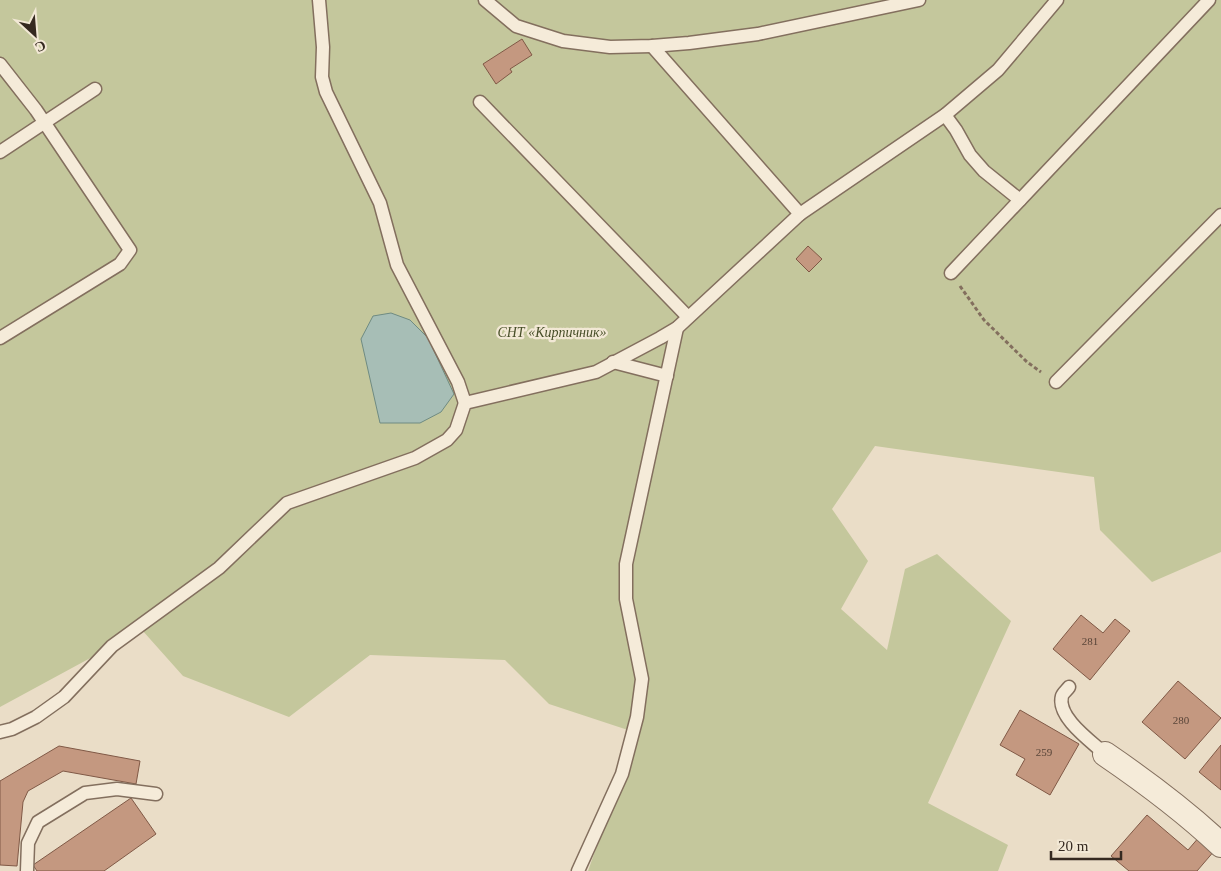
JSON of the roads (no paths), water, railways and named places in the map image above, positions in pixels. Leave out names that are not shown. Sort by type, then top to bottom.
[{"type":"street","points":[[1105,754],[1162,794],[1221,845]]},
{"type":"lane","points":[[0,732],[12,729],[36,717],[64,697],[112,646],[219,568],[287,503],[415,458],[447,440],[456,430],[465,403],[458,382],[397,265],[380,203],[326,92],[322,77],[323,47],[319,0]]},
{"type":"lane","points":[[485,0],[516,26],[563,40],[610,47],[689,43],[758,34],[919,0]]},
{"type":"lane","points":[[465,403],[596,372],[677,328],[800,214],[945,115],[998,70],[1057,0]]},
{"type":"lane","points":[[951,273],[1209,0]]},
{"type":"lane","points":[[652,46],[800,214]]},
{"type":"lane","points":[[0,64],[44,123],[130,250],[120,264],[0,338]]},
{"type":"lane","points":[[0,152],[95,89]]},
{"type":"lane","points":[[480,102],[688,318]]},
{"type":"lane","points":[[945,115],[979,166],[1020,200]]},
{"type":"lane","points":[[1056,382],[1221,215]]},
{"type":"lane","points":[[578,871],[622,774],[637,717],[642,678],[626,599],[626,564],[677,328]]},
{"type":"lane","points":[[613,362],[666,376]]},
{"type":"lane","points":[[1069,687],[1062,695],[1061,706],[1065,714],[1069,721],[1105,754]]},
{"type":"lane","points":[[27,871],[28,843],[38,822],[85,793],[117,788],[156,794]]},
{"type":"water","points":[[391,313],[410,320],[428,338],[454,394],[441,412],[420,423],[380,423],[361,339],[373,316]]},
{"type":"park label","name":"СНТ «Кирпичник»","points":[[552,332]]}]
